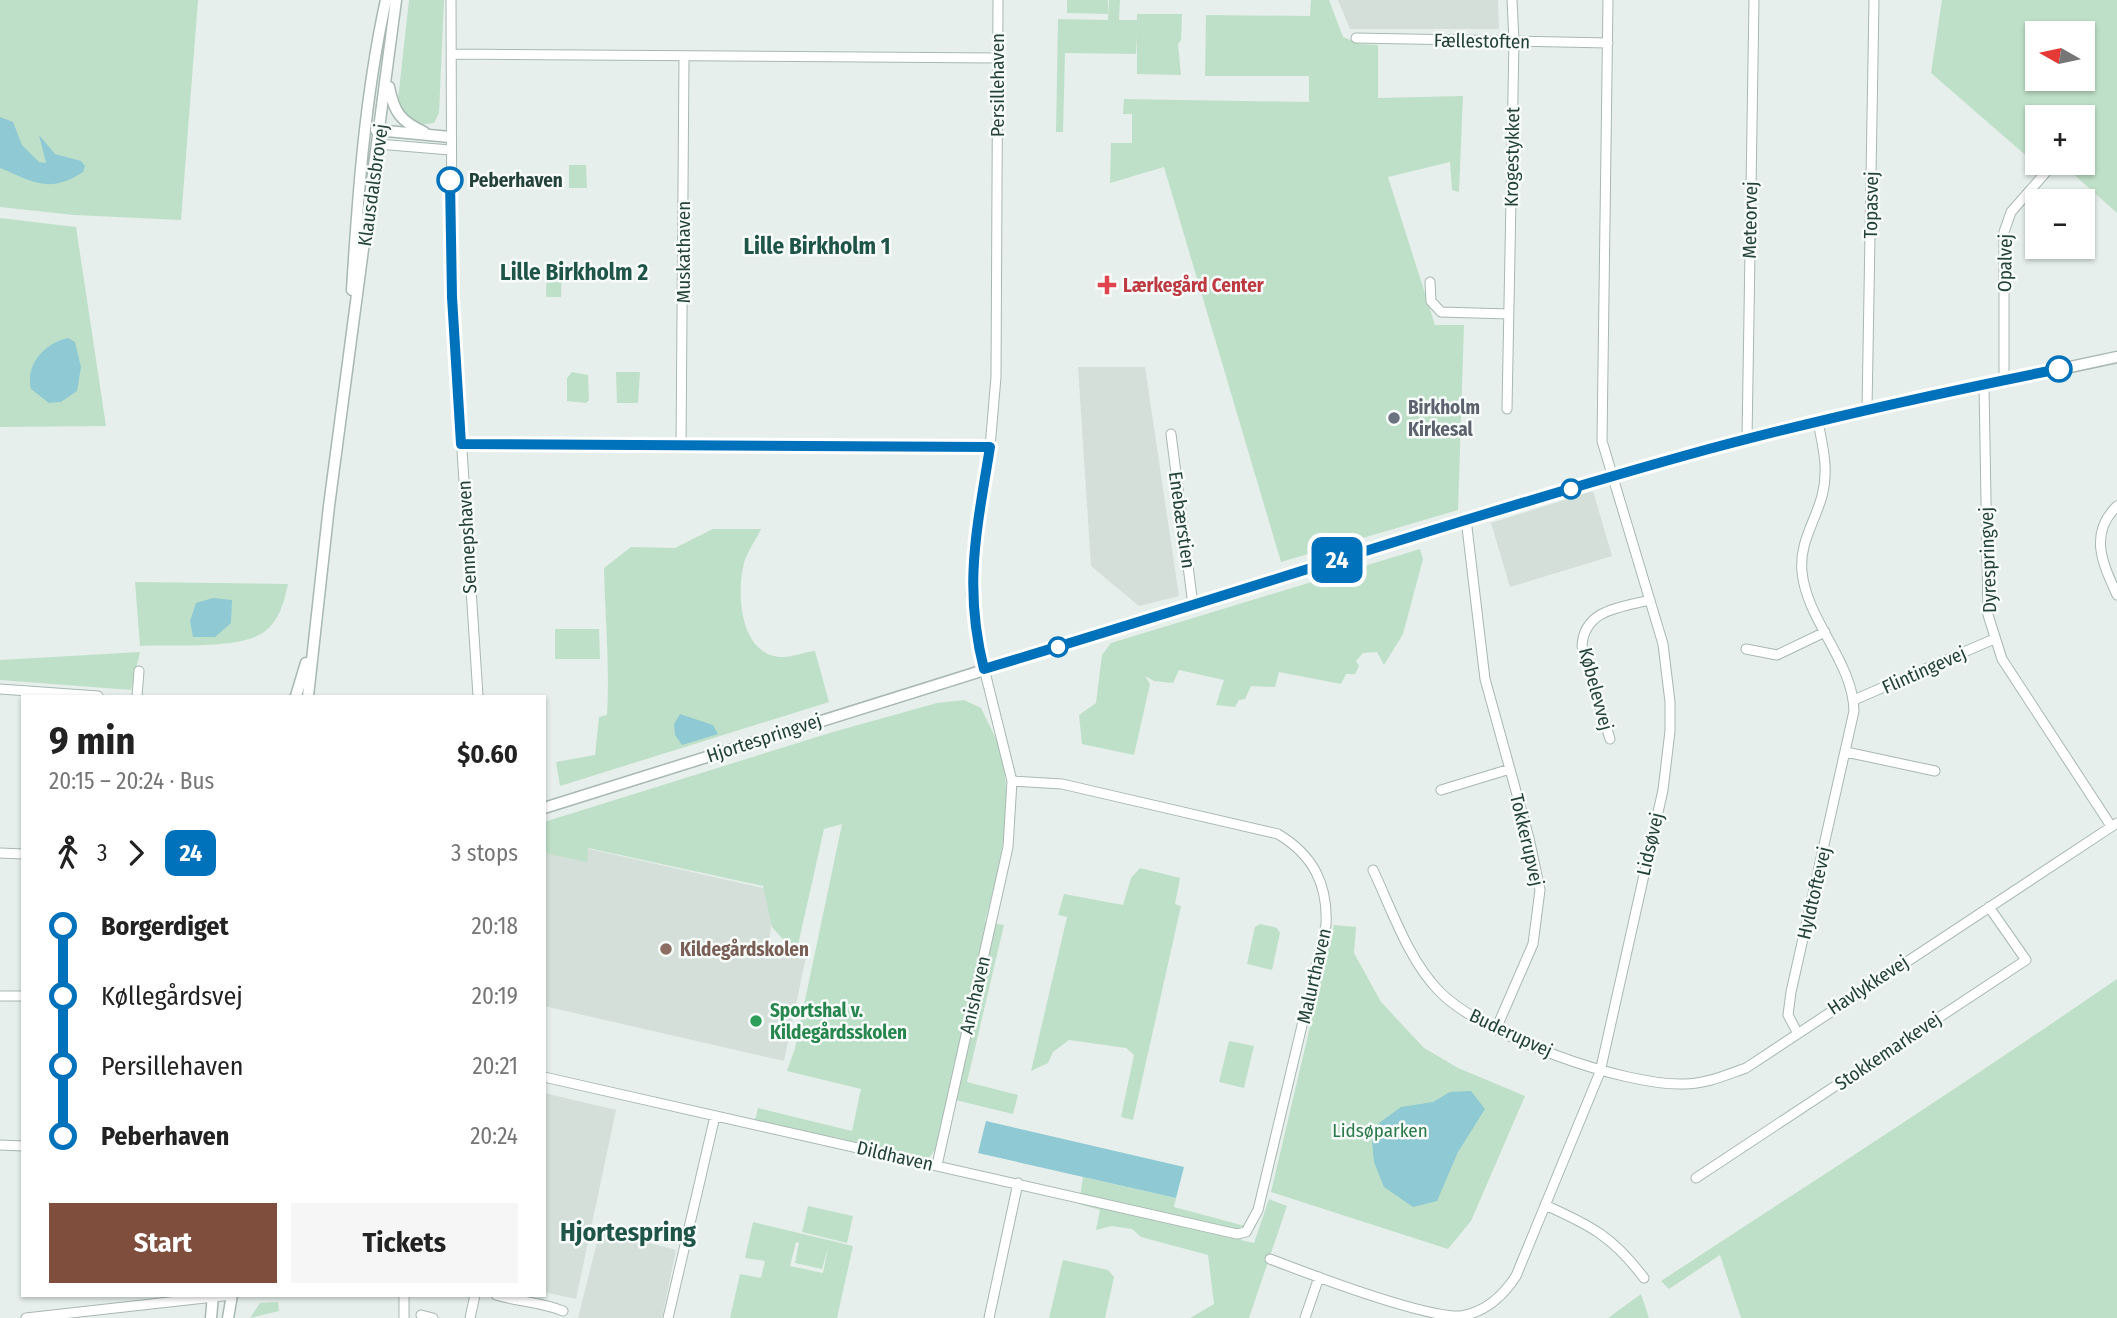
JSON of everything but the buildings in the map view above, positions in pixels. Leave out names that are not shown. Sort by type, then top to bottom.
[{"type":"street","name":"Klausdalsbrovej","points":[[347,370],[355,234],[366,129],[386,0]]},
{"type":"street","name":"Klausdalsbrovej","points":[[308,695],[312,644],[396,0]]},
{"type":"street","name":"Sennepshaven","points":[[451,0],[452,297],[478,695]]},
{"type":"street","name":"Persillehaven","points":[[984,669],[971,595],[973,547],[990,447],[996,377],[998,0]]},
{"type":"street","name":"Krogestykket","points":[[1507,409],[1514,41],[1512,0]]},
{"type":"street","name":"Lidsøvej","points":[[1270,1259],[1445,1317],[1476,1312],[1497,1300],[1507,1289],[1600,1072],[1668,761],[1670,722],[1668,673],[1650,600],[1602,441],[1608,0]]},
{"type":"street","name":"Meteorvej","points":[[1747,440],[1754,0]]},
{"type":"street","name":"Topasvej","points":[[1867,410],[1874,0]]},
{"type":"street","name":"Fællestoften","points":[[1356,38],[1608,43]]},
{"type":"street","points":[[450,54],[998,58]]},
{"type":"street","name":"Muskathaven","points":[[681,447],[684,57]]},
{"type":"street","points":[[387,78],[397,115],[405,124],[432,136]]},
{"type":"street","points":[[366,129],[450,137]]},
{"type":"street","points":[[366,129],[378,144],[450,150]]},
{"type":"street","name":"Opalvej","points":[[2004,380],[2004,232],[2011,212],[2043,175]]},
{"type":"street","points":[[1430,282],[1431,301],[1441,312],[1509,313]]},
{"type":"street","name":"Hjortespringvej","points":[[546,807],[1465,519],[1818,422],[2117,357]]},
{"type":"street","name":"Dyrespringvej","points":[[1984,385],[1989,615],[1994,639],[2002,659],[2114,824]]},
{"type":"street","points":[[1818,422],[1826,461],[1826,477],[1822,496],[1806,535],[1801,562],[1805,588],[1854,701]]},
{"type":"street","name":"Enebærstien","points":[[1171,434],[1194,605]]},
{"type":"street","points":[[461,444],[990,447]]},
{"type":"street","points":[[2117,506],[2107,518],[2100,540],[2103,564],[2117,595]]},
{"type":"street","name":"Tokkerupvej","points":[[1465,519],[1485,679],[1538,871],[1540,908],[1533,944],[1496,1029]]},
{"type":"street","name":"Købelevvej","points":[[1610,739],[1582,646],[1583,636],[1592,619],[1601,613],[1650,600]]},
{"type":"street","points":[[1746,649],[1777,655],[1825,632]]},
{"type":"street","name":"Flintingevej","points":[[1854,701],[1994,639]]},
{"type":"street","name":"Klausdalsbrovej","points":[[296,695],[312,644]]},
{"type":"street","points":[[984,669],[1012,781]]},
{"type":"street","points":[[136,695],[139,671]]},
{"type":"street","points":[[0,689],[84,695]]},
{"type":"street","name":"Hyldtoftevej","points":[[1797,1032],[1788,1015],[1791,992],[1846,752],[1854,701]]},
{"type":"street","points":[[1846,752],[1935,771]]},
{"type":"street","name":"Tokkerupvej","points":[[1441,790],[1510,769]]},
{"type":"street","name":"Anishaven","points":[[937,1165],[1011,824],[1012,781]]},
{"type":"street","name":"Malurthaven","points":[[1012,781],[1074,787],[1278,834],[1303,852],[1320,878],[1325,893],[1326,925],[1258,1210],[1246,1232]]},
{"type":"street","name":"Havlykkevej","points":[[1600,1072],[1664,1084],[1687,1085],[1746,1068],[2114,824]]},
{"type":"street","points":[[0,853],[21,854]]},
{"type":"street","name":"Buderupvej","points":[[1373,870],[1425,975],[1454,1005],[1496,1029],[1600,1072]]},
{"type":"street","name":"Stokkemarkevej","points":[[1696,1178],[2026,960],[1989,907]]},
{"type":"street","points":[[0,996],[21,996]]},
{"type":"street","name":"Dildhaven","points":[[546,1077],[1237,1234],[1246,1232]]},
{"type":"street","points":[[668,1318],[715,1116]]},
{"type":"street","points":[[0,1145],[21,1146]]},
{"type":"street","points":[[989,1318],[1018,1183]]},
{"type":"street","points":[[1545,1205],[1586,1223],[1607,1237],[1623,1249],[1644,1278]]},
{"type":"street","points":[[1305,1318],[1319,1277]]},
{"type":"street","points":[[26,1318],[204,1297]]},
{"type":"street","points":[[211,1318],[212,1297]]},
{"type":"street","points":[[228,1318],[232,1297]]},
{"type":"street","points":[[404,1297],[404,1318]]},
{"type":"street","points":[[470,1318],[475,1297]]},
{"type":"street","points":[[501,1297],[514,1302],[546,1304],[563,1311]]},
{"type":"street","points":[[421,1315],[433,1318]]},
{"type":"shaded area","points":[[1338,0],[1498,0],[1499,29],[1350,29]]},
{"type":"shaded area","points":[[1078,367],[1145,367],[1179,596],[1139,606],[1091,566]]},
{"type":"shaded area","points":[[1593,491],[1612,556],[1510,587],[1491,523]]},
{"type":"shaded area","name":"Kildegårdskolen","points":[[585,848],[776,891],[769,941],[806,957],[784,1061],[546,1006],[546,854]]},
{"type":"shaded area","points":[[546,1093],[616,1110],[576,1299],[546,1292]]},
{"type":"shaded area","points":[[600,1230],[676,1250],[662,1318],[578,1318]]},
{"type":"green space","points":[[0,0],[198,0],[181,220],[74,215],[0,207]]},
{"type":"green space","points":[[409,0],[444,0],[439,113],[434,123],[418,125],[402,112],[398,99]]},
{"type":"green space","points":[[1067,0],[1108,0],[1108,14],[1067,13]]},
{"type":"green space","points":[[1109,0],[1120,0],[1119,20],[1137,20],[1137,14],[1182,14],[1181,40],[1178,44],[1181,75],[1137,74],[1137,36],[1136,54],[1065,53],[1063,132],[1056,132],[1058,19],[1108,20]]},
{"type":"green space","points":[[1311,0],[1329,0],[1343,37],[1360,44],[1378,45],[1378,98],[1463,96],[1459,192],[1452,190],[1450,162],[1388,177],[1435,325],[1464,325],[1458,510],[1281,562],[1164,167],[1110,183],[1111,143],[1132,143],[1132,114],[1123,114],[1124,99],[1309,102],[1309,76],[1205,76],[1206,15],[1310,16]]},
{"type":"green space","points":[[1942,0],[2117,0],[2117,213],[2095,193],[2095,189],[2090,189],[2074,175],[2095,175],[2095,105],[2025,105],[2025,155],[1931,73]]},
{"type":"green space","points":[[569,165],[586,165],[587,188],[569,188]]},
{"type":"green space","points":[[0,218],[76,227],[106,426],[0,427]]},
{"type":"green space","points":[[547,262],[562,262],[561,297],[546,297]]},
{"type":"green space","points":[[572,372],[588,375],[589,400],[586,403],[567,401],[567,378]]},
{"type":"green space","points":[[616,372],[640,372],[638,403],[617,403]]},
{"type":"green space","points":[[713,529],[761,529],[745,559],[741,591],[744,622],[758,647],[769,654],[787,657],[815,651],[829,702],[560,786],[556,762],[595,755],[599,717],[607,715],[608,660],[604,568],[631,547],[675,548]]},
{"type":"green space","points":[[1420,549],[1423,559],[1403,634],[1384,665],[1377,652],[1363,653],[1356,661],[1359,666],[1355,674],[1346,674],[1341,684],[1279,672],[1275,687],[1251,686],[1245,699],[1239,700],[1235,707],[1216,705],[1224,680],[1179,670],[1173,683],[1154,681],[1145,676],[1150,684],[1134,755],[1082,744],[1079,715],[1096,703],[1102,655],[1111,643]]},
{"type":"green space","points":[[135,582],[288,584],[278,616],[264,632],[253,638],[222,644],[140,646]]},
{"type":"green space","points":[[555,629],[599,629],[600,659],[555,659]]},
{"type":"green space","points":[[140,652],[131,690],[0,680],[0,660]]},
{"type":"green space","points":[[964,700],[981,708],[1001,754],[1006,796],[1004,838],[985,922],[1004,925],[967,1082],[1018,1095],[1013,1114],[947,1098],[935,1150],[929,1158],[755,1120],[758,1108],[852,1131],[861,1089],[787,1071],[795,1048],[842,824],[824,829],[796,954],[772,927],[763,886],[588,848],[587,862],[546,853],[546,821],[833,732],[937,703]]},
{"type":"green space","points":[[1140,868],[1180,878],[1175,904],[1181,906],[1133,1120],[1121,1117],[1134,1055],[1126,1048],[1069,1040],[1053,1052],[1048,1063],[1031,1071],[1067,917],[1058,915],[1064,894],[1123,905],[1131,878]]},
{"type":"green space","points":[[1260,924],[1277,928],[1280,933],[1272,970],[1247,964],[1255,927]]},
{"type":"green space","name":"Lidsøparken","points":[[1334,925],[1356,927],[1354,953],[1381,1002],[1424,1048],[1458,1068],[1525,1096],[1471,1221],[1448,1249],[1271,1192]]},
{"type":"green space","points":[[2117,979],[2117,1318],[1741,1318],[1720,1255],[1669,1289],[1661,1281],[1947,1093]]},
{"type":"green space","points":[[1229,1041],[1254,1046],[1244,1088],[1219,1082]]},
{"type":"green space","points":[[1083,1177],[1176,1198],[1174,1207],[1245,1226],[1241,1240],[1254,1243],[1269,1199],[1287,1206],[1249,1318],[1190,1318],[1214,1304],[1208,1255],[1141,1237],[1132,1229],[1111,1226],[1096,1230],[1100,1210],[1079,1204]]},
{"type":"green space","points":[[808,1206],[853,1216],[847,1243],[802,1232]]},
{"type":"green space","points":[[753,1222],[853,1246],[837,1318],[730,1318],[740,1274],[761,1278],[765,1261],[745,1258]],"holes":[[[796,1242],[799,1243],[795,1263],[822,1269],[828,1248],[823,1273],[790,1266]]]},
{"type":"green space","points":[[1063,1260],[1108,1270],[1114,1277],[1105,1318],[1049,1318]]},
{"type":"green space","points":[[1641,1294],[1649,1318],[1608,1318]]},
{"type":"green space","points":[[278,1302],[279,1311],[250,1318],[260,1303]]},
{"type":"water","points":[[0,117],[13,122],[22,145],[39,162],[46,163],[39,135],[55,154],[81,161],[85,166],[83,172],[61,183],[42,184],[0,168]]},
{"type":"water","points":[[68,338],[75,342],[81,367],[77,391],[61,402],[49,403],[31,389],[31,371],[45,350]]},
{"type":"water","points":[[213,598],[232,600],[231,623],[215,637],[193,637],[190,621],[196,603]]},
{"type":"water","points":[[680,714],[713,725],[718,734],[682,745],[675,735],[674,724]]},
{"type":"water","points":[[1471,1091],[1485,1109],[1458,1152],[1437,1201],[1413,1207],[1384,1187],[1374,1162],[1372,1141],[1379,1123],[1401,1107],[1433,1102],[1450,1092]]},
{"type":"water","points":[[986,1121],[1184,1167],[1176,1198],[978,1153]]},
{"type":"bus line","name":"24","points":[[450,180],[452,297],[461,444],[990,447],[973,547],[971,595],[984,669],[1465,519],[1687,455],[1867,410],[2059,369]]},
{"type":"place","name":"Peberhaven","points":[[450,180]]},
{"type":"place","name":"Lærkegård Center","points":[[1107,285]]},
{"type":"place","name":"Birkholm Kirkesal","points":[[1394,418]]},
{"type":"place","name":"Kildegårdskolen","points":[[666,949]]},
{"type":"place","name":"Sportshal v. Kildegårdsskolen","points":[[756,1021]]},
{"type":"district","name":"Lille Birkholm 1","points":[[817,246]]},
{"type":"district","name":"Lille Birkholm 2","points":[[574,272]]},
{"type":"district","name":"Hjortespring","points":[[628,1232]]}]
